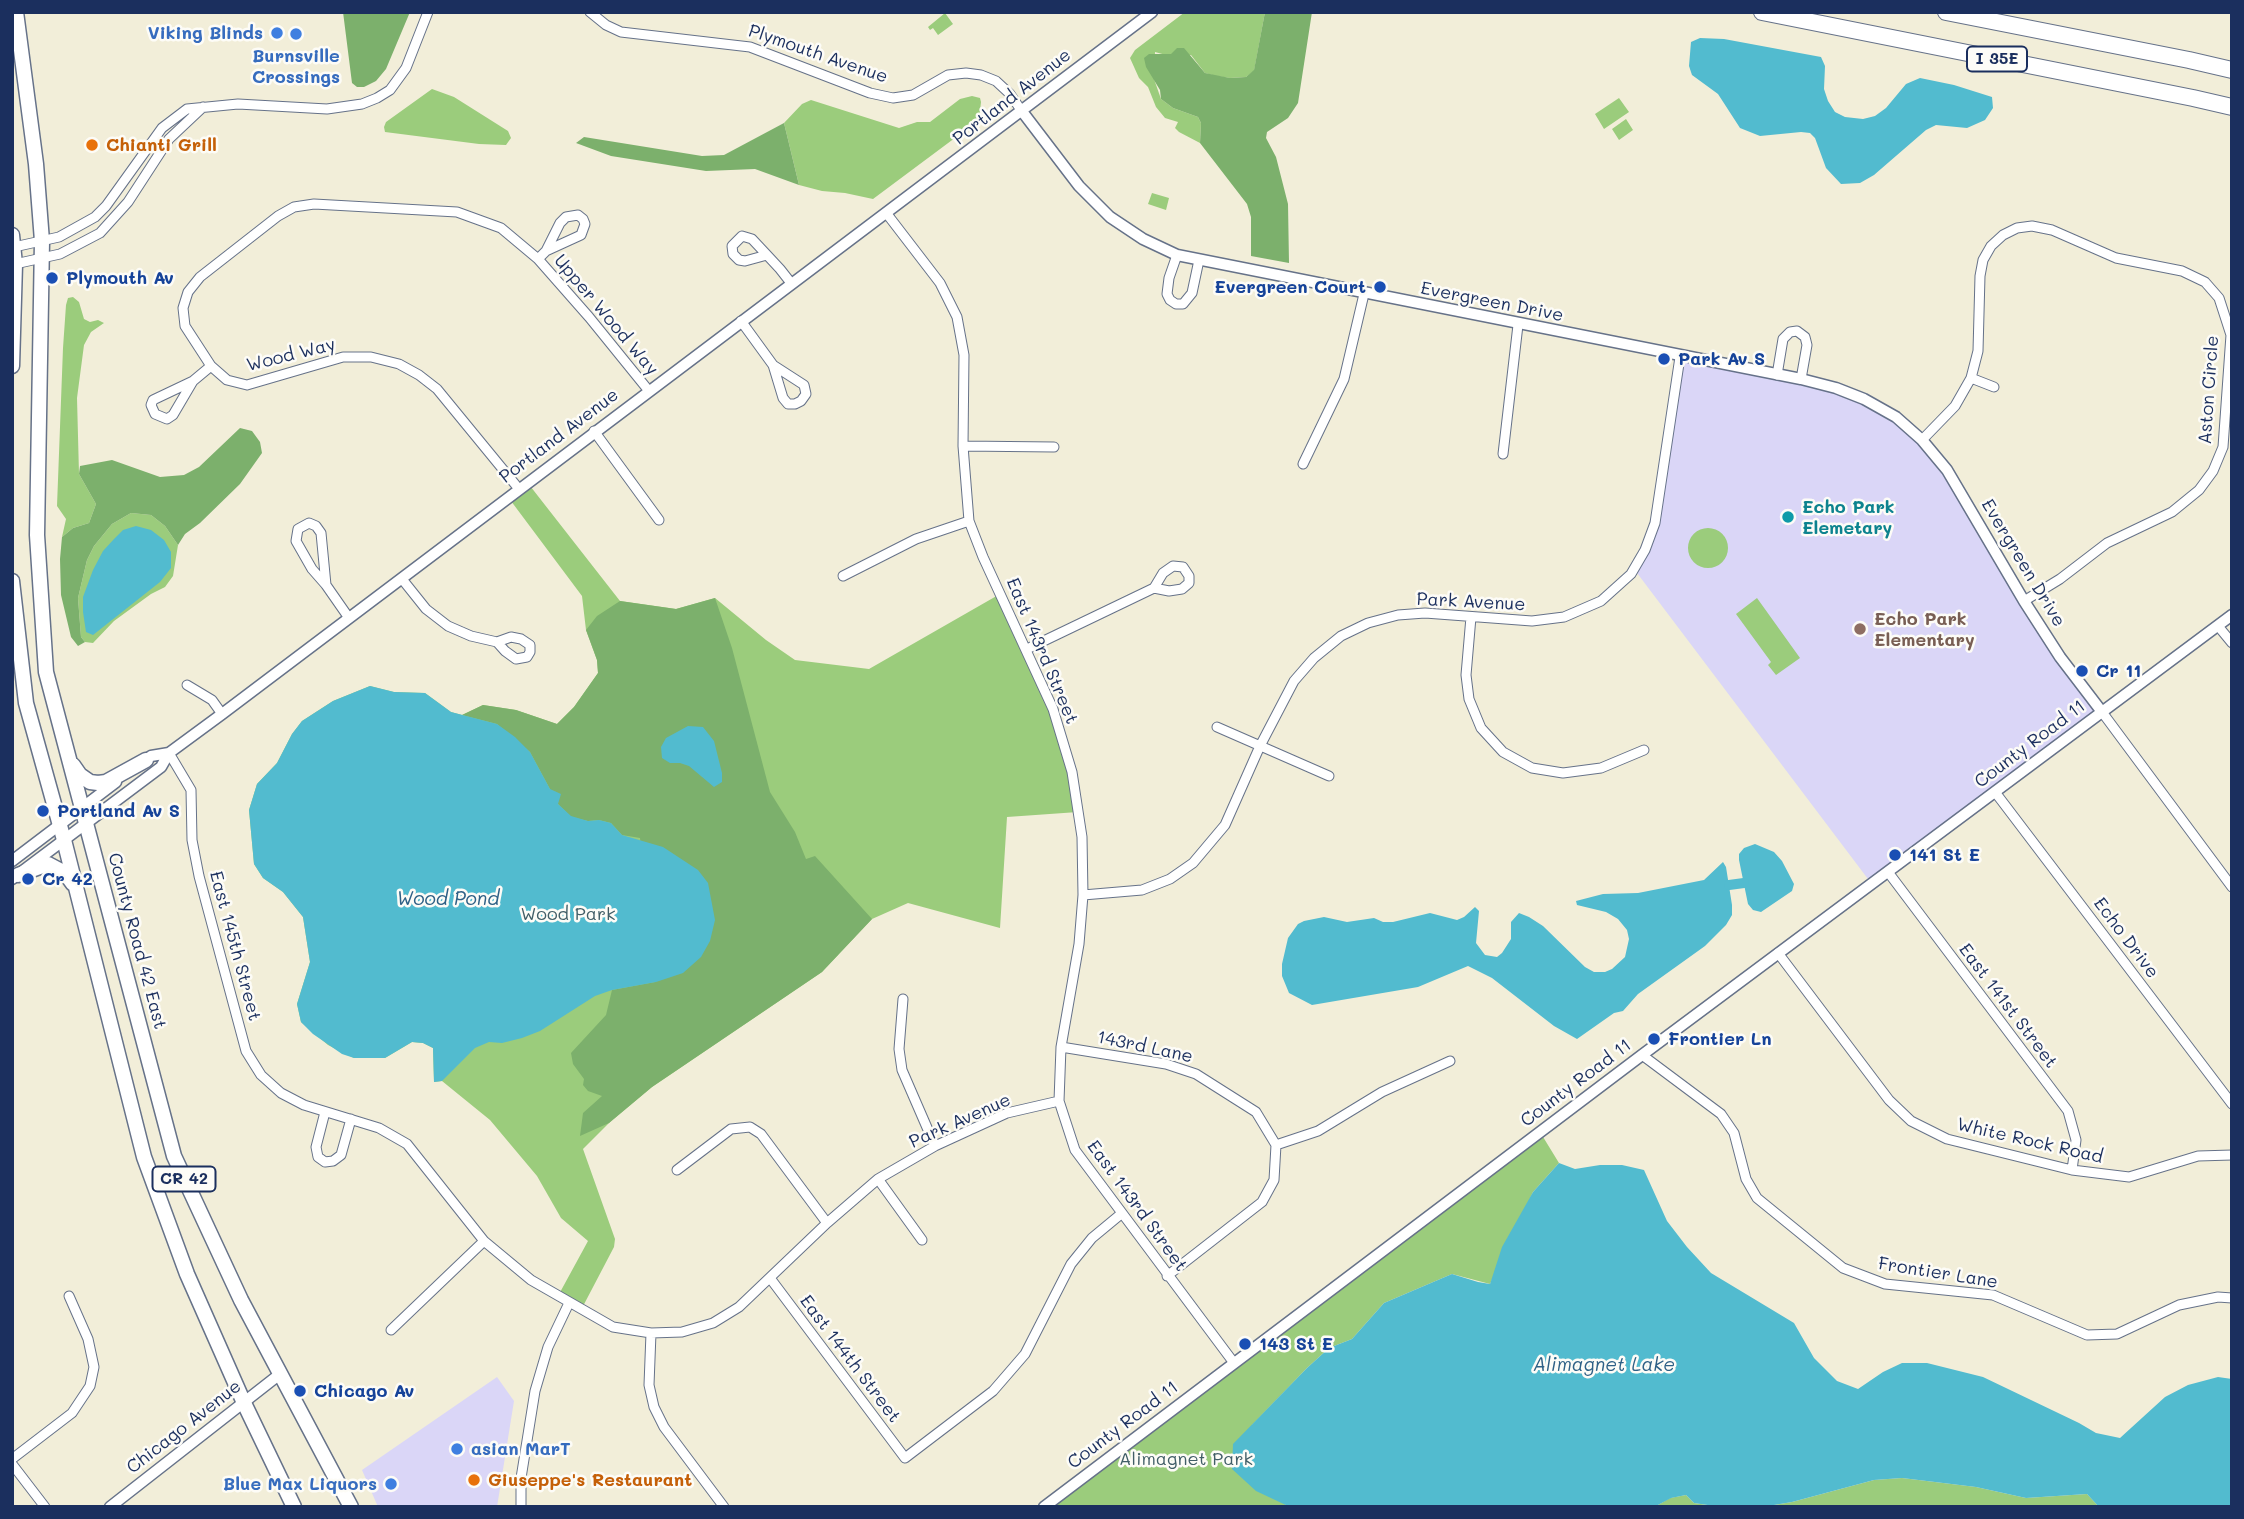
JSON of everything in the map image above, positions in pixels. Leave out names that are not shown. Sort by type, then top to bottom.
[{"type":"highway","name":"County Road 42 East","points":[[16,12],[36,164],[42,258],[37,535],[46,672],[174,1156],[242,1300],[351,1507]]},
{"type":"highway","name":"I 35E","points":[[1762,12],[2232,107]]},
{"type":"highway","name":"I 35E","points":[[1946,12],[2232,70]]},
{"type":"highway","points":[[12,366],[13,243]]},
{"type":"highway","name":"CR 42","points":[[12,581],[26,704],[60,824],[144,1157],[187,1274],[294,1507]]},
{"type":"highway","points":[[67,752],[80,775],[90,782],[98,783],[106,782],[146,760]]},
{"type":"highway","points":[[15,877],[48,864],[65,873],[76,888]]},
{"type":"street","points":[[13,243],[41,241],[72,232],[95,217],[106,206],[162,128],[187,109],[238,104],[327,109],[370,102],[383,95],[399,81],[428,12]]},
{"type":"street","name":"Plymouth Avenue","points":[[590,12],[606,25],[621,32],[750,47],[870,93],[893,98],[913,95],[948,75],[981,75],[1003,88],[1021,110]]},
{"type":"street","name":"Portland Avenue","points":[[15,877],[161,767],[169,753],[1152,12]]},
{"type":"street","points":[[14,264],[78,246],[108,226],[128,202],[169,139],[203,107]]},
{"type":"street","name":"Evergreen Drive","points":[[1021,110],[1079,186],[1110,217],[1143,239],[1177,256],[1801,379],[1864,398],[1896,417],[1922,440],[1947,470],[2024,601],[2060,657],[2102,712]]},
{"type":"street","name":"Upper Wood Way","points":[[211,366],[185,326],[183,308],[188,292],[210,269],[278,216],[294,207],[314,204],[457,212],[501,228],[538,259],[649,391]]},
{"type":"street","name":"East 143rd Street","points":[[887,214],[940,283],[957,317],[964,355],[963,446],[969,521],[1054,709],[1072,772],[1082,837],[1083,895],[1079,944],[1061,1047],[1059,1101],[1075,1150],[1234,1363]]},
{"type":"street","name":"Upper Wood Way","points":[[538,259],[546,251],[560,223],[566,217],[578,215],[583,219],[585,225],[581,235],[546,251]]},
{"type":"street","name":"Aston Circle","points":[[1922,440],[1955,406],[1971,378],[1978,351],[1980,276],[1983,260],[2003,235],[2017,228],[2032,226],[2052,230],[2116,258],[2182,271],[2205,282],[2219,298],[2231,335],[2230,374],[2223,447],[2213,471],[2199,490],[2172,512],[2107,543],[2060,579],[2024,601]]},
{"type":"street","points":[[767,255],[791,283]]},
{"type":"street","points":[[1177,256],[1169,278],[1167,294],[1176,304],[1182,304],[1192,293],[1199,260]]},
{"type":"street","points":[[1303,464],[1344,379],[1364,294]]},
{"type":"street","points":[[741,321],[773,365],[783,398],[788,404],[801,401],[806,394],[804,385],[773,365]]},
{"type":"street","points":[[1503,454],[1518,325]]},
{"type":"street","points":[[1777,375],[1783,339],[1790,332],[1797,331],[1805,337],[1807,345],[1801,379]]},
{"type":"street","name":"Wood Way","points":[[211,366],[227,380],[247,385],[343,357],[371,357],[399,364],[419,374],[437,389],[519,489]]},
{"type":"street","name":"Park Avenue","points":[[1083,895],[1143,890],[1170,878],[1193,863],[1224,825],[1260,746],[1294,681],[1314,658],[1341,636],[1368,623],[1398,615],[1425,613],[1532,621],[1564,617],[1601,601],[1630,574],[1645,550],[1655,523],[1680,357]]},
{"type":"street","points":[[193,381],[173,415],[167,419],[155,414],[151,405],[153,400],[193,381],[211,366]]},
{"type":"street","points":[[1971,378],[1994,387]]},
{"type":"street","points":[[594,431],[659,520]]},
{"type":"street","points":[[963,446],[1054,447]]},
{"type":"street","points":[[843,576],[916,539],[969,521]]},
{"type":"street","points":[[326,585],[321,533],[316,526],[309,523],[299,529],[296,541],[312,569],[349,618]]},
{"type":"street","points":[[402,579],[426,609],[449,626],[471,636],[497,642]]},
{"type":"street","points":[[1027,649],[1154,588]]},
{"type":"street","name":"County Road 11","points":[[1044,1507],[1642,1055],[2232,615]]},
{"type":"street","points":[[1471,617],[1466,675],[1469,699],[1481,728],[1503,752],[1532,768],[1563,773],[1601,768],[1644,750]]},
{"type":"street","points":[[2218,626],[2232,643]]},
{"type":"street","points":[[187,685],[212,700],[222,713]]},
{"type":"street","points":[[2102,712],[2232,887]]},
{"type":"street","points":[[1217,726],[1329,776]]},
{"type":"street","name":"Portland Avenue","points":[[12,861],[151,756],[169,753]]},
{"type":"street","name":"East 145th Street","points":[[169,753],[191,790],[192,839],[199,876],[246,1051],[261,1075],[281,1093],[304,1105],[379,1128],[407,1144],[484,1241],[531,1279],[613,1327],[651,1333]]},
{"type":"street","name":"Echo Drive","points":[[1995,792],[2232,1104]]},
{"type":"street","name":"East 141st Street","points":[[1888,872],[2068,1111],[2076,1140],[2072,1170]]},
{"type":"street","name":"White Rock Road","points":[[1778,953],[1889,1100],[1911,1121],[1947,1139],[2072,1170],[2129,1177],[2198,1156],[2232,1155]]},
{"type":"street","points":[[903,999],[899,1049],[902,1070],[935,1146]]},
{"type":"street","name":"143rd Lane","points":[[1061,1047],[1166,1064],[1196,1074],[1256,1112],[1276,1145]]},
{"type":"street","name":"Frontier Lane","points":[[1642,1055],[1721,1114],[1734,1133],[1746,1180],[1757,1198],[1843,1268],[1885,1284],[1993,1295],[2087,1335],[2117,1335],[2179,1305],[2218,1297],[2232,1298]]},
{"type":"street","points":[[1167,1276],[1262,1202],[1274,1180],[1276,1145],[1318,1131],[1382,1092],[1450,1061]]},
{"type":"street","name":"Park Avenue","points":[[770,1278],[878,1179],[935,1146],[1007,1113],[1059,1101]]},
{"type":"street","points":[[325,1112],[316,1147],[318,1157],[325,1162],[333,1161],[341,1155],[351,1119]]},
{"type":"street","points":[[677,1170],[731,1129],[750,1128],[761,1134],[827,1223]]},
{"type":"street","points":[[878,1179],[922,1240]]},
{"type":"street","name":"East 144th Street","points":[[770,1278],[905,1458],[993,1391],[1025,1354],[1071,1264],[1092,1238],[1121,1214]]},
{"type":"street","points":[[391,1329],[484,1241]]},
{"type":"street","points":[[724,1507],[664,1427],[654,1407],[649,1385],[651,1333],[682,1332],[713,1322],[739,1307],[770,1278]]},
{"type":"street","points":[[45,1507],[12,1462],[72,1413],[90,1386],[94,1367],[88,1339],[69,1296]]},
{"type":"street","points":[[521,1507],[521,1478],[535,1391],[548,1347],[569,1303]]},
{"type":"street","name":"Chicago Avenue","points":[[110,1507],[280,1374]]},
{"type":"shaded area","name":"Echo Park Elementary","points":[[1680,357],[1864,399],[1922,440],[2024,601],[2102,712],[1871,883],[1634,569],[1655,523]]},
{"type":"shaded area","points":[[497,1377],[514,1401],[497,1507],[378,1507],[362,1470]]},
{"type":"green space","points":[[343,12],[410,12],[386,69],[376,81],[364,87],[357,87],[352,83]]},
{"type":"green space","points":[[1185,12],[1265,12],[1254,71],[1246,77],[1230,78],[1205,73],[1191,55],[1155,52],[1154,79],[1161,99],[1173,108],[1198,117],[1201,123],[1200,143],[1179,132],[1175,128],[1178,122],[1165,118],[1156,107],[1148,87],[1139,78],[1130,58],[1135,50]]},
{"type":"green space","points":[[1265,12],[1312,12],[1298,103],[1288,118],[1267,132],[1266,138],[1276,157],[1288,204],[1289,263],[1251,256],[1251,217],[1247,204],[1200,143],[1201,123],[1198,117],[1173,108],[1161,99],[1160,90],[1146,67],[1144,58],[1149,54],[1171,54],[1177,48],[1184,48],[1205,73],[1230,78],[1246,77],[1254,70]]},
{"type":"green space","points":[[945,13],[953,24],[938,35],[933,28],[930,30],[928,27]]},
{"type":"green space","points":[[432,89],[454,97],[508,131],[511,138],[506,145],[479,144],[385,132],[386,122]]},
{"type":"green space","points":[[972,96],[980,98],[979,120],[873,199],[799,185],[784,123],[802,104],[811,100],[899,128],[917,122],[930,122],[960,99]]},
{"type":"green space","points":[[1619,98],[1629,112],[1604,129],[1595,114]]},
{"type":"green space","points":[[1626,119],[1633,130],[1619,140],[1612,129]]},
{"type":"green space","points":[[784,123],[799,185],[755,169],[706,171],[611,156],[576,143],[584,137],[702,156],[724,155]]},
{"type":"green space","points":[[1152,193],[1169,198],[1166,210],[1148,204]]},
{"type":"green space","points":[[73,297],[79,302],[84,319],[104,323],[91,332],[84,345],[77,398],[79,474],[96,504],[89,523],[73,528],[62,537],[66,519],[57,506],[63,348],[66,305],[68,298]]},
{"type":"green space","points":[[240,428],[252,431],[260,442],[262,453],[240,484],[185,534],[178,545],[165,526],[151,515],[131,513],[112,524],[94,546],[87,560],[78,598],[81,637],[85,642],[78,646],[71,637],[61,595],[60,559],[62,537],[73,528],[89,523],[96,504],[79,474],[80,466],[112,460],[160,477],[184,475],[199,467]]},
{"type":"green space","name":"Wood Park","points":[[527,482],[620,601],[676,609],[715,598],[795,660],[869,669],[1000,594],[1053,709],[1078,812],[1007,817],[1000,928],[908,903],[872,919],[822,972],[652,1087],[583,1149],[615,1239],[614,1247],[581,1310],[558,1296],[588,1241],[561,1218],[537,1176],[490,1120],[442,1081],[434,1082],[433,1048],[412,1042],[385,1058],[354,1058],[328,1045],[301,1022],[297,1004],[310,962],[303,917],[283,892],[263,878],[254,864],[249,810],[257,784],[277,763],[302,721],[333,701],[370,686],[394,692],[425,693],[451,712],[462,715],[483,705],[516,710],[557,724],[574,707],[598,673],[597,660],[586,630],[582,596],[508,497]]},
{"type":"green space","points":[[131,513],[151,515],[165,526],[178,545],[173,576],[165,587],[114,621],[93,643],[85,642],[81,637],[78,598],[87,560],[94,546],[112,524]]},
{"type":"green space","points":[[1708,528],[1716,529],[1722,534],[1727,540],[1727,556],[1722,562],[1716,567],[1708,568],[1700,567],[1694,562],[1689,556],[1688,548],[1689,540],[1694,534],[1700,529]]},
{"type":"green space","points":[[715,598],[732,648],[770,792],[795,832],[806,859],[815,856],[872,919],[822,972],[652,1087],[609,1123],[580,1136],[583,1113],[602,1096],[588,1091],[583,1085],[584,1079],[573,1064],[571,1053],[606,1015],[612,990],[655,982],[640,838],[622,835],[611,823],[571,817],[558,804],[530,752],[497,724],[462,715],[483,705],[516,710],[557,724],[574,707],[598,673],[597,660],[586,630],[597,616],[620,601],[676,609]]},
{"type":"green space","points":[[1757,598],[1800,658],[1776,675],[1768,665],[1771,662],[1736,614]]},
{"type":"green space","name":"Alimagnet Park","points":[[1540,1132],[1559,1163],[1533,1192],[1490,1284],[1452,1274],[1384,1303],[1352,1339],[1329,1348],[1252,1425],[1286,1506],[1290,1507],[1044,1507]]},
{"type":"green space","points":[[1902,1478],[1976,1487],[2026,1498],[2087,1494],[2099,1507],[1762,1507],[1792,1502],[1874,1480]]},
{"type":"green space","points":[[1686,1495],[1694,1503],[1721,1507],[1632,1507],[1658,1505],[1670,1498]]},
{"type":"water","points":[[1700,38],[1724,39],[1821,57],[1825,66],[1824,89],[1828,101],[1835,112],[1845,117],[1863,119],[1875,116],[1886,108],[1906,84],[1920,78],[1992,97],[1993,108],[1985,120],[1967,128],[1936,125],[1926,130],[1874,175],[1860,183],[1841,184],[1826,168],[1815,138],[1810,133],[1760,136],[1740,128],[1718,94],[1692,75],[1689,66],[1691,42]]},
{"type":"water","points":[[136,526],[151,530],[164,540],[171,552],[171,568],[160,582],[93,635],[86,632],[83,597],[93,570],[103,551],[114,539],[123,530]]},
{"type":"water","name":"Wood Pond","points":[[370,686],[394,692],[425,693],[451,712],[497,724],[530,752],[550,789],[561,794],[558,804],[571,816],[611,823],[622,835],[663,847],[698,870],[708,883],[715,920],[710,941],[701,957],[683,973],[595,996],[540,1031],[502,1043],[489,1042],[475,1048],[442,1081],[434,1082],[433,1048],[423,1043],[412,1042],[385,1058],[354,1058],[342,1054],[313,1034],[301,1022],[297,1004],[310,962],[303,917],[283,892],[263,878],[254,864],[249,810],[257,784],[277,763],[302,721],[333,701]]},
{"type":"water","points":[[688,726],[703,727],[714,741],[722,782],[714,787],[689,766],[670,763],[662,758],[661,747],[666,738]]},
{"type":"water","points":[[1755,844],[1774,852],[1794,884],[1792,891],[1761,912],[1753,910],[1748,904],[1739,860],[1739,854],[1744,848]]},
{"type":"water","points":[[1723,862],[1732,905],[1732,915],[1726,925],[1705,946],[1638,994],[1623,1011],[1614,1013],[1577,1039],[1554,1026],[1492,978],[1468,966],[1418,987],[1312,1005],[1289,993],[1282,976],[1288,938],[1298,924],[1304,921],[1324,917],[1347,922],[1374,918],[1393,922],[1430,913],[1457,920],[1475,907],[1479,911],[1476,943],[1485,955],[1497,957],[1502,953],[1511,939],[1511,922],[1519,913],[1543,926],[1585,967],[1594,972],[1605,972],[1625,957],[1629,939],[1627,930],[1618,919],[1606,912],[1577,905],[1576,901],[1603,894],[1638,893],[1704,880]]},
{"type":"water","name":"Alimagnet Lake","points":[[1559,1163],[1575,1169],[1622,1165],[1644,1170],[1667,1221],[1711,1273],[1794,1323],[1814,1358],[1837,1381],[1858,1389],[1902,1363],[1927,1363],[1983,1377],[2096,1433],[2120,1438],[2165,1397],[2188,1385],[2218,1377],[2232,1379],[2232,1507],[2099,1507],[2087,1494],[2026,1498],[1976,1487],[1902,1478],[1874,1480],[1792,1502],[1762,1507],[1721,1507],[1694,1503],[1686,1495],[1671,1498],[1658,1505],[1632,1507],[1290,1507],[1256,1491],[1232,1469],[1233,1444],[1307,1368],[1329,1348],[1352,1339],[1384,1303],[1452,1274],[1490,1284],[1502,1247],[1533,1192]]},
{"type":"waterway","points":[[1729,885],[1744,883]]},
{"type":"place","name":"Viking Blinds","points":[[277,33]]},
{"type":"place","name":"Burnsville Crossings","points":[[296,34]]},
{"type":"place","name":"Chianti Grill","points":[[92,145]]},
{"type":"place","name":"Plymouth Av","points":[[52,278]]},
{"type":"place","name":"Evergreen Court","points":[[1380,287]]},
{"type":"place","name":"Park Av S","points":[[1664,359]]},
{"type":"place","name":"Echo Park Elemetary","points":[[1788,517]]},
{"type":"place","name":"Echo Park Elementary","points":[[1860,629]]},
{"type":"place","name":"Cr 11","points":[[2082,671]]},
{"type":"place","name":"Portland Av S","points":[[43,811]]},
{"type":"place","name":"141 St E","points":[[1895,855]]},
{"type":"place","name":"Cr 42","points":[[28,879]]},
{"type":"place","name":"Frontier Ln","points":[[1654,1039]]},
{"type":"place","name":"143 St E","points":[[1245,1344]]},
{"type":"place","name":"Chicago Av","points":[[300,1391]]},
{"type":"place","name":"asian MarT","points":[[457,1449]]},
{"type":"place","name":"Giuseppe's Restaurant","points":[[474,1480]]},
{"type":"place","name":"Blue Max Liquors","points":[[391,1484]]}]
